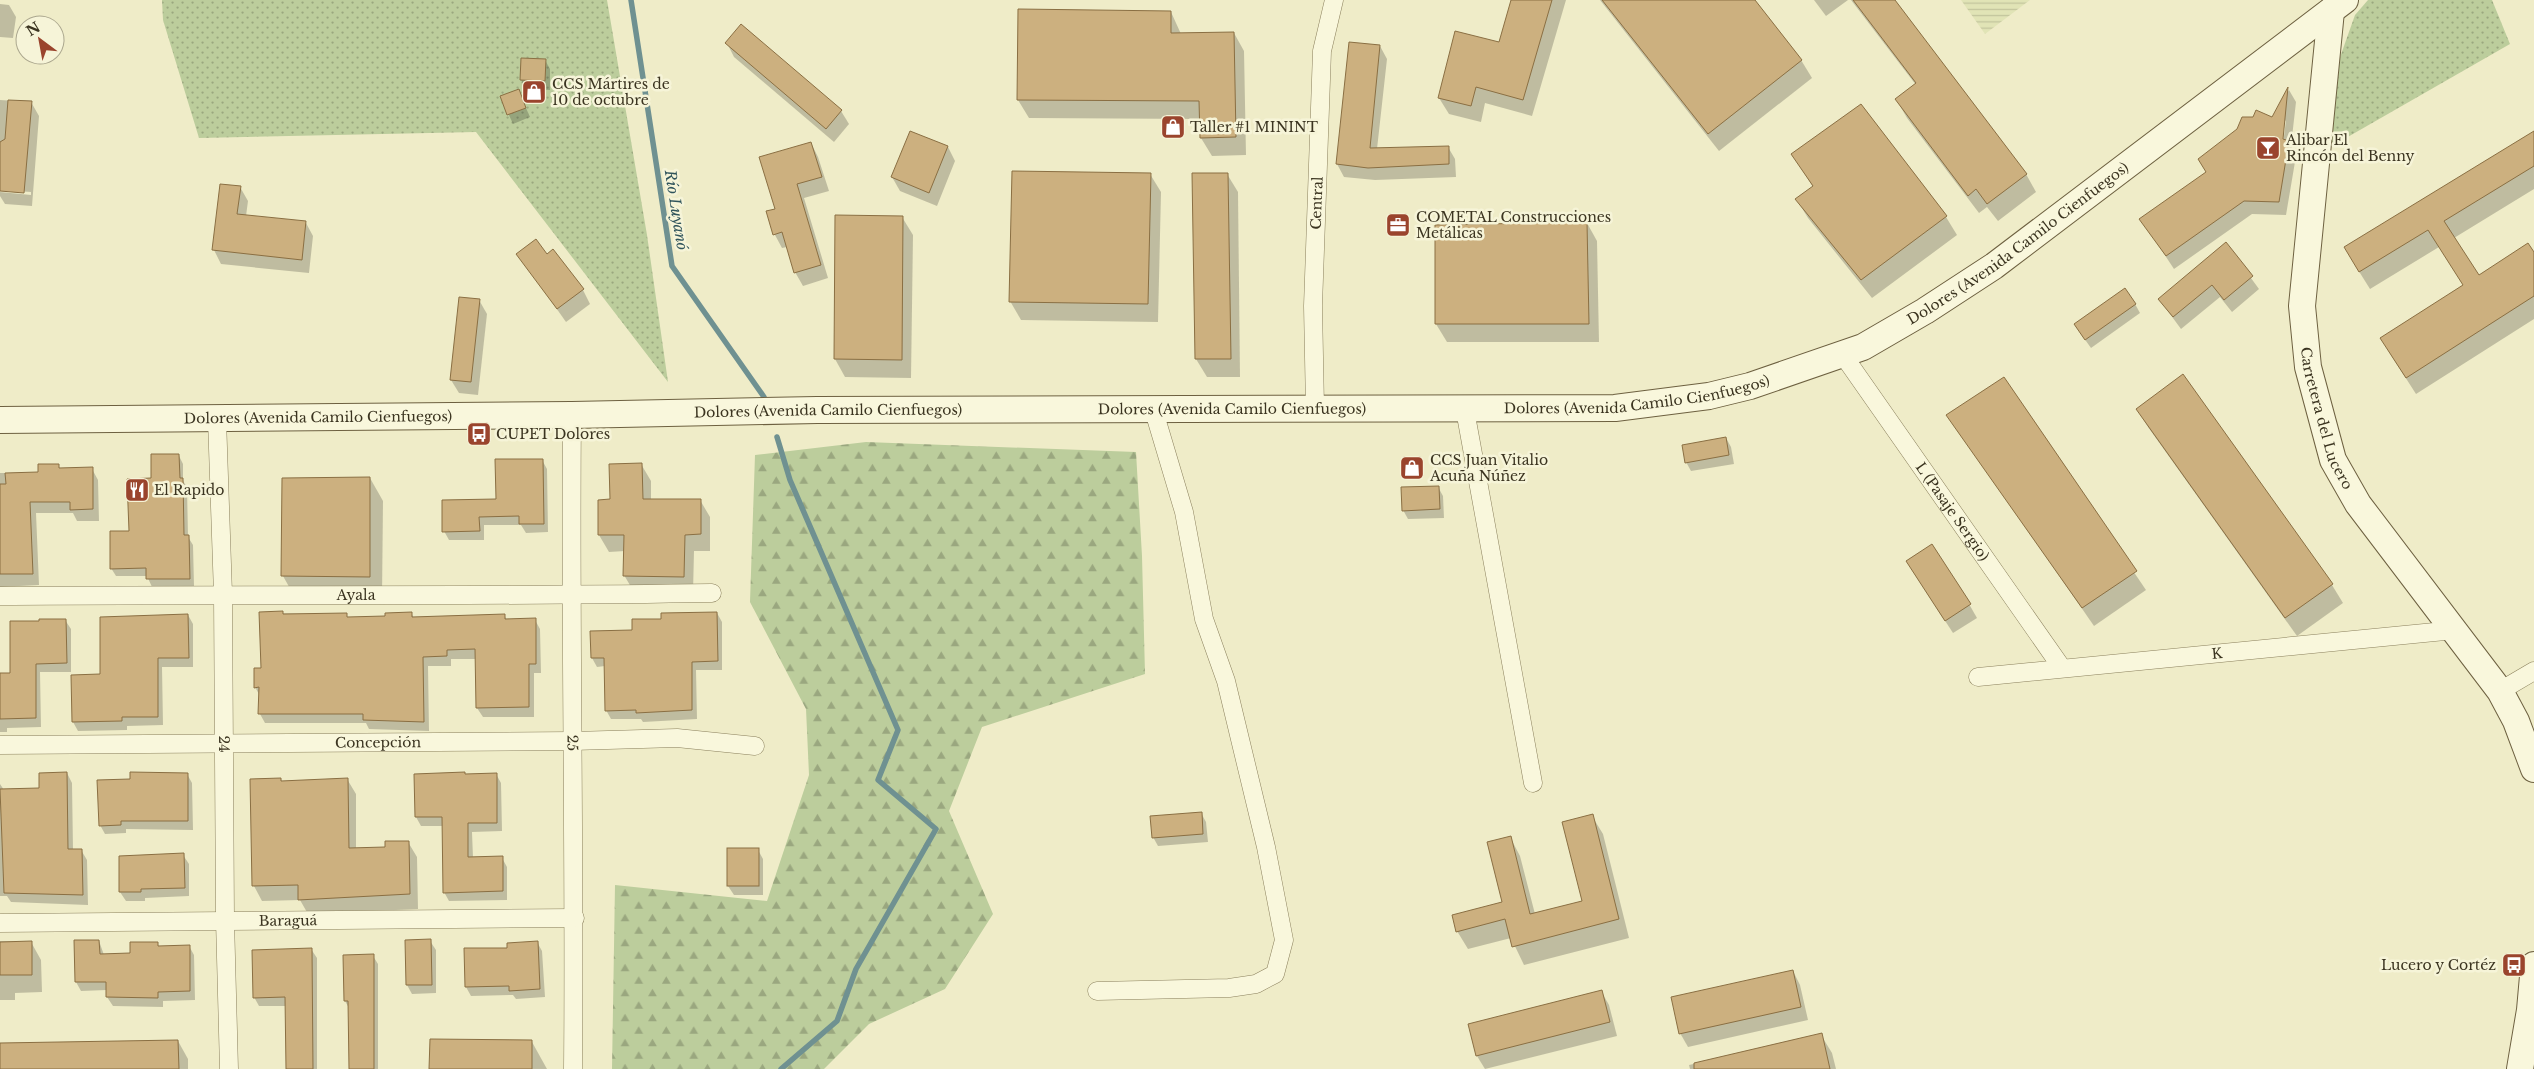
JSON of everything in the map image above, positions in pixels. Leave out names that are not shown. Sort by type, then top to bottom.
[{"type":"main road","name":"Dolores (Avenida Camilo Cienfuegos)","points":[[0,420],[572,415],[817,410],[1315,408],[1465,410],[1615,408],[1700,397],[1750,386],[1843,355],[1863,346],[1925,311],[1994,266],[2338,5]]},
{"type":"main road","name":"Carretera del Lucero","points":[[2338,5],[2302,306],[2308,367],[2333,460],[2358,504],[2500,691],[2525,720],[2534,769]]},
{"type":"main road","points":[[2520,1069],[2532,1010],[2534,965]]},
{"type":"street","name":"Central","points":[[1315,408],[1313,306],[1322,51],[1334,0]]},
{"type":"street","name":"L (Pasaje Sergio)","points":[[1843,355],[2062,668]]},
{"type":"street","points":[[1098,991],[1229,988],[1256,984],[1275,974],[1284,940],[1266,847],[1226,681],[1204,618],[1184,512],[1153,408]]},
{"type":"street","points":[[1465,410],[1533,783]]},
{"type":"street","name":"25","points":[[572,415],[570,596],[575,918],[573,1069]]},
{"type":"street","name":"24","points":[[217,419],[222,594],[225,920],[229,1069]]},
{"type":"street","name":"Ayala","points":[[0,596],[222,594],[570,596],[712,593]]},
{"type":"street","name":"K","points":[[1978,677],[2455,630]]},
{"type":"street","points":[[2500,691],[2534,671]]},
{"type":"street","name":"Concepción","points":[[0,745],[573,741],[677,738],[756,746]]},
{"type":"street","name":"Baraguá","points":[[0,922],[575,918]]},
{"type":"green space","points":[[162,0],[607,0],[647,235],[668,382],[476,132],[199,138],[163,20]]},
{"type":"green space","points":[[1961,0],[2030,0],[1985,34]]},
{"type":"green space","points":[[2368,0],[2492,0],[2510,44],[2332,146],[2333,77],[2355,15]]},
{"type":"green space","points":[[866,442],[1136,452],[1142,556],[1145,674],[982,727],[949,811],[993,914],[945,989],[869,1024],[824,1069],[612,1069],[615,885],[767,901],[809,775],[806,709],[750,602],[755,455]]},
{"type":"building","points":[[1511,0],[1552,0],[1523,100],[1476,87],[1471,106],[1438,98],[1455,31],[1499,42]]},
{"type":"building","points":[[1602,0],[1755,0],[1802,60],[1708,134]]},
{"type":"building","points":[[1853,0],[1895,0],[2027,174],[1987,204],[1976,189],[1968,196],[1895,99],[1916,83]]},
{"type":"building","points":[[1018,9],[1171,11],[1171,33],[1234,32],[1236,137],[1200,138],[1199,101],[1017,100]]},
{"type":"building","points":[[741,24],[842,110],[826,129],[725,43]]},
{"type":"building","points":[[1349,42],[1380,45],[1370,148],[1449,146],[1449,164],[1368,168],[1336,164]]},
{"type":"building","points":[[521,58],[546,59],[545,81],[520,80]]},
{"type":"building","points":[[2288,87],[2283,139],[2289,141],[2279,202],[2244,201],[2166,256],[2139,219],[2206,172],[2198,159],[2237,129],[2242,117],[2253,117],[2256,110],[2272,117]]},
{"type":"building","points":[[519,89],[526,108],[507,115],[500,96]]},
{"type":"building","points":[[8,100],[32,101],[24,193],[0,191],[0,142],[5,139]]},
{"type":"building","points":[[1861,104],[1947,216],[1861,280],[1795,199],[1813,186],[1791,154]]},
{"type":"building","points":[[910,131],[948,146],[929,193],[891,177]]},
{"type":"building","points":[[2534,131],[2534,166],[2444,221],[2479,275],[2528,243],[2534,252],[2534,296],[2406,378],[2380,338],[2463,285],[2428,230],[2359,272],[2344,247]]},
{"type":"building","points":[[811,142],[822,177],[797,184],[821,265],[794,273],[782,232],[773,235],[766,211],[775,209],[759,157]]},
{"type":"building","points":[[1012,171],[1151,173],[1148,304],[1009,302]]},
{"type":"building","points":[[1192,173],[1228,173],[1231,359],[1195,359]]},
{"type":"building","points":[[220,184],[241,186],[237,214],[306,221],[302,260],[212,250]]},
{"type":"building","points":[[835,215],[903,216],[902,360],[834,359]]},
{"type":"building","points":[[1587,222],[1589,324],[1435,324],[1435,225]]},
{"type":"building","points":[[536,239],[547,254],[553,249],[584,289],[557,309],[516,254]]},
{"type":"building","points":[[2226,242],[2253,276],[2224,300],[2212,285],[2173,317],[2158,299]]},
{"type":"building","points":[[2125,288],[2136,304],[2085,340],[2074,324]]},
{"type":"building","points":[[459,297],[480,299],[471,382],[450,380]]},
{"type":"building","points":[[2183,374],[2333,584],[2285,618],[2136,409]]},
{"type":"building","points":[[2004,377],[2137,571],[2082,608],[1946,415]]},
{"type":"building","points":[[1726,437],[1729,455],[1685,463],[1682,445]]},
{"type":"building","points":[[151,454],[179,454],[180,478],[183,478],[184,535],[189,535],[190,579],[146,579],[146,568],[110,569],[110,531],[129,531],[127,479],[151,478]]},
{"type":"building","points":[[495,459],[543,459],[544,524],[519,524],[519,516],[479,517],[480,531],[442,532],[442,500],[496,499]]},
{"type":"building","points":[[642,463],[643,499],[701,499],[701,534],[685,535],[684,577],[623,576],[624,535],[598,535],[598,500],[610,499],[609,464]]},
{"type":"building","points":[[38,464],[59,464],[59,468],[93,467],[93,509],[70,510],[70,502],[30,502],[33,574],[0,574],[0,484],[6,484],[5,473],[38,472]]},
{"type":"building","points":[[370,477],[370,577],[281,576],[282,478]]},
{"type":"building","points":[[1439,486],[1440,509],[1402,511],[1401,487]]},
{"type":"building","points":[[1932,544],[1971,604],[1945,621],[1906,561]]},
{"type":"building","points":[[283,611],[283,614],[347,613],[347,617],[385,616],[385,613],[412,612],[412,617],[505,614],[505,619],[536,618],[536,664],[529,664],[529,707],[476,708],[475,649],[447,650],[447,656],[423,657],[424,722],[363,720],[363,714],[258,714],[259,687],[254,688],[254,668],[261,668],[259,612]]},
{"type":"building","points":[[717,612],[718,661],[692,662],[692,710],[636,713],[636,710],[605,711],[604,658],[591,658],[590,631],[632,630],[632,619],[661,619],[661,613]]},
{"type":"building","points":[[188,614],[189,658],[158,658],[158,717],[122,717],[122,721],[72,722],[71,675],[100,674],[100,617]]},
{"type":"building","points":[[39,619],[66,619],[67,663],[36,664],[36,718],[0,719],[0,673],[10,673],[10,621],[39,621]]},
{"type":"building","points":[[67,772],[68,849],[82,849],[83,895],[4,893],[0,789],[39,788],[39,773]]},
{"type":"building","points":[[130,772],[188,773],[188,821],[121,821],[121,825],[99,826],[97,780],[130,779]]},
{"type":"building","points":[[465,772],[465,774],[497,773],[497,823],[468,823],[468,857],[503,856],[503,891],[443,893],[442,817],[415,817],[414,774]]},
{"type":"building","points":[[281,778],[281,781],[348,778],[349,848],[385,847],[385,841],[409,841],[410,894],[298,900],[298,885],[252,886],[250,779]]},
{"type":"building","points":[[1202,812],[1203,834],[1152,838],[1150,816]]},
{"type":"building","points":[[1593,814],[1619,919],[1512,947],[1505,919],[1456,932],[1452,915],[1502,902],[1487,842],[1511,836],[1530,914],[1582,901],[1562,822]]},
{"type":"building","points":[[727,848],[759,848],[759,886],[727,886]]},
{"type":"building","points":[[184,853],[185,888],[141,889],[141,892],[119,892],[119,856]]},
{"type":"building","points":[[431,939],[432,985],[406,985],[405,940]]},
{"type":"building","points":[[74,940],[99,940],[100,954],[130,953],[130,942],[158,942],[158,946],[190,945],[190,991],[158,992],[158,998],[106,997],[106,982],[75,982]]},
{"type":"building","points":[[32,941],[32,975],[0,975],[0,942]]},
{"type":"building","points":[[538,941],[540,989],[509,991],[509,986],[465,987],[464,948],[507,948],[507,943]]},
{"type":"building","points":[[312,948],[313,1069],[286,1069],[285,997],[253,998],[252,950]]},
{"type":"building","points":[[374,954],[374,1069],[349,1069],[348,1001],[344,1001],[343,955]]},
{"type":"building","points":[[1793,970],[1801,1007],[1679,1034],[1671,997]]},
{"type":"building","points":[[1602,990],[1610,1022],[1476,1056],[1468,1024]]},
{"type":"building","points":[[1822,1033],[1830,1069],[1694,1069],[1694,1063]]},
{"type":"building","points":[[430,1039],[532,1040],[532,1069],[429,1069]]},
{"type":"building","points":[[178,1040],[179,1069],[0,1069],[0,1043]]},
{"type":"waterway","name":"Río Luyanó","points":[[631,0],[672,266],[764,397]]},
{"type":"waterway","points":[[777,437],[790,480],[898,730],[878,780],[936,829],[856,969],[837,1021],[781,1069]]},
{"type":"place","name":"CCS Mártires de 10 de octubre","points":[[534,92]]},
{"type":"place","name":"Taller #1 MININT","points":[[1173,127]]},
{"type":"place","name":"Alibar El Rincón del Benny","points":[[2268,148]]},
{"type":"place","name":"COMETAL Construcciones Metálicas","points":[[1398,225]]},
{"type":"place","name":"CUPET Dolores","points":[[479,434]]},
{"type":"place","name":"CCS Juan Vitalio Acuña Núñez","points":[[1412,468]]},
{"type":"place","name":"El Rapido","points":[[137,490]]},
{"type":"place","name":"Lucero y Cortéz","points":[[2514,965]]}]
